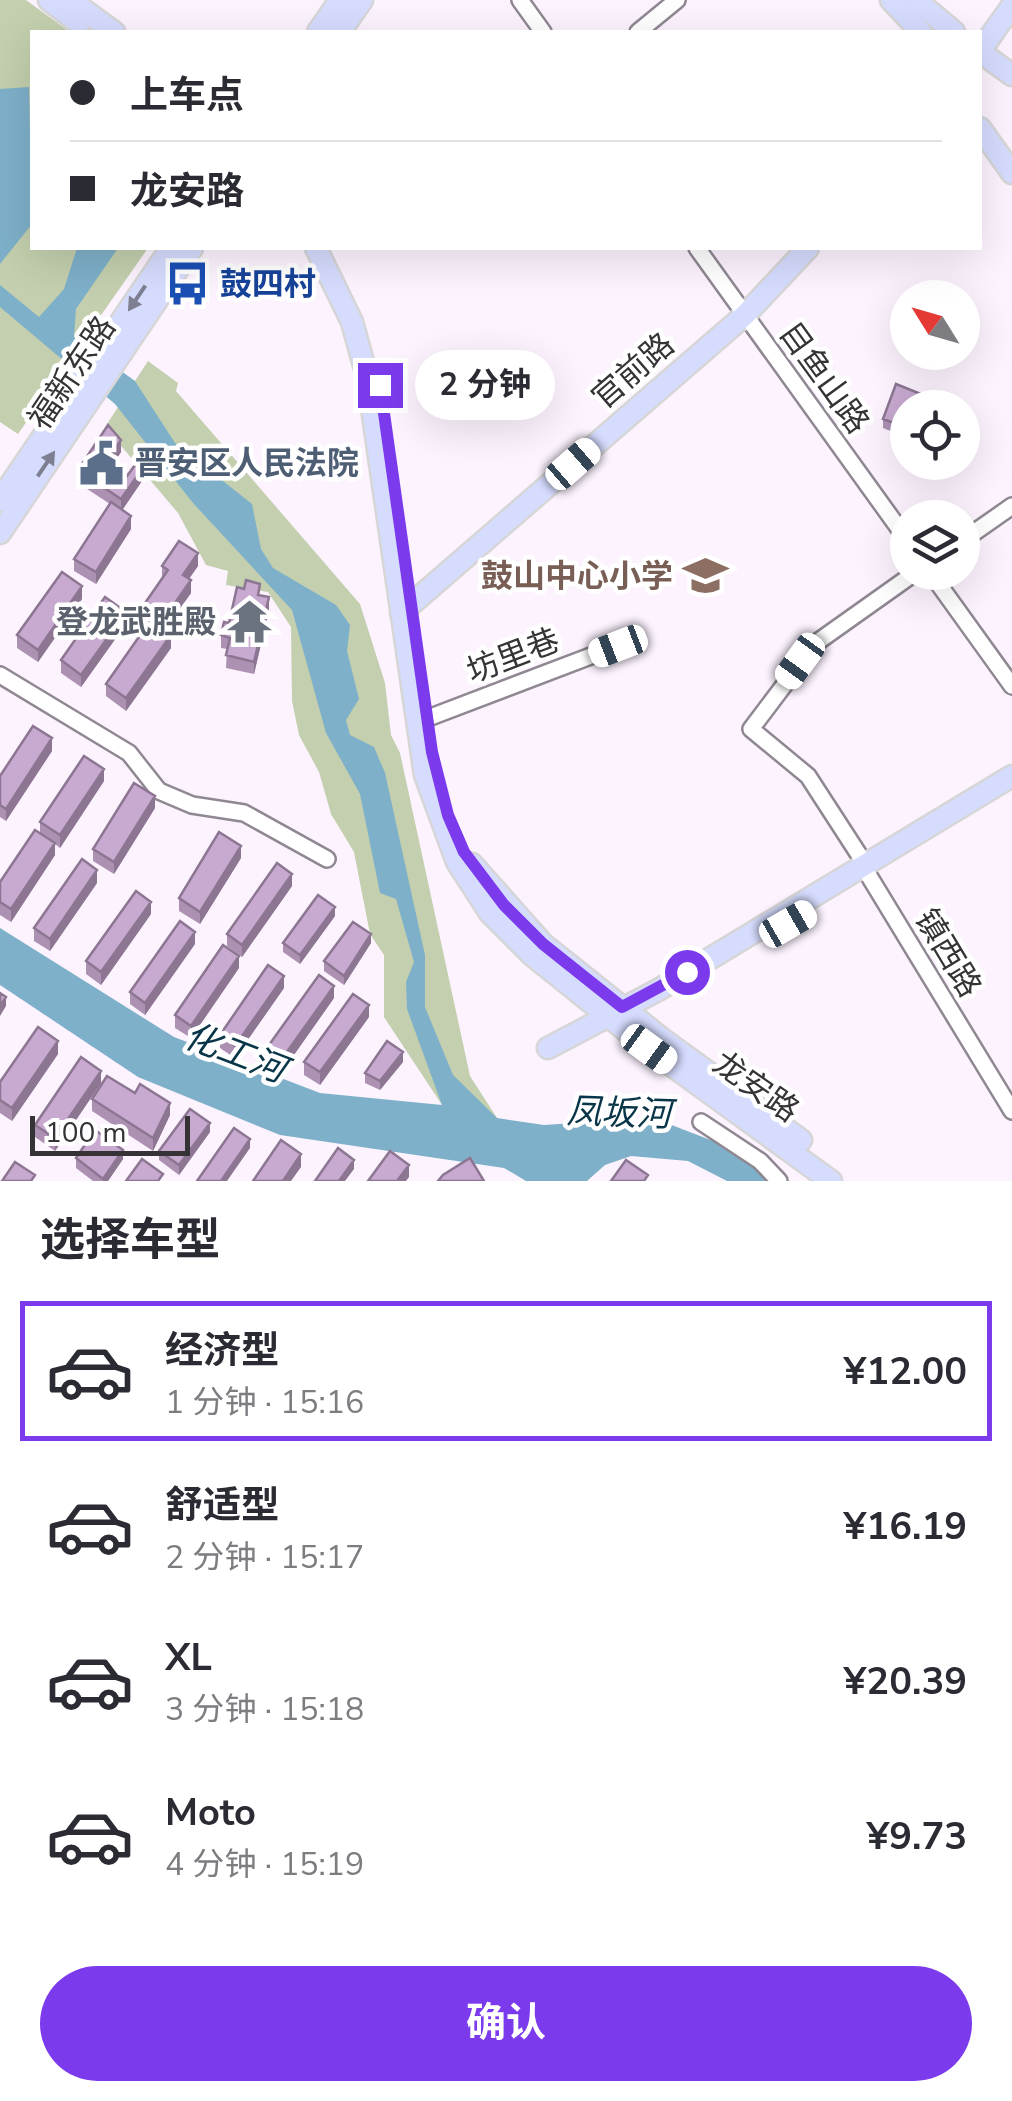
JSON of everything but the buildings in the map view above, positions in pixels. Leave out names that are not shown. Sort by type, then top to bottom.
[{"type":"main road","points":[[49,0],[89,30]]},
{"type":"main road","points":[[70,0],[111,30]]},
{"type":"main road","points":[[319,30],[340,0]]},
{"type":"main road","points":[[341,30],[362,0]]},
{"type":"main road","points":[[892,0],[919,30]]},
{"type":"main road","points":[[916,0],[952,30]]},
{"type":"main road","points":[[978,30],[1000,0]]},
{"type":"main road","points":[[982,48],[1012,6]]},
{"type":"main road","points":[[982,52],[1012,75]]},
{"type":"main road","points":[[982,131],[1012,173]]},
{"type":"main road","name":"福新东路","points":[[110,354],[170,250]]},
{"type":"main road","name":"福新东路","points":[[0,500],[190,250]]},
{"type":"main road","name":"龙安路","points":[[317,250],[344,304],[366,370],[405,602],[448,815],[476,871],[543,944],[618,1014],[807,1145],[848,1181]]},
{"type":"main road","name":"龙安路","points":[[332,250],[348,280],[375,358],[425,775],[457,862],[504,928],[831,1181]]},
{"type":"main road","name":"官前路","points":[[742,311],[792,250]]},
{"type":"main road","name":"官前路","points":[[405,602],[742,311],[806,250]]},
{"type":"main road","name":"福新东路","points":[[0,532],[86,389]]},
{"type":"main road","points":[[867,870],[1012,776]]},
{"type":"main road","points":[[551,1052],[1012,789]]},
{"type":"street","points":[[520,0],[542,30]]},
{"type":"street","points":[[640,30],[677,0]]},
{"type":"street","name":"目鱼山路","points":[[698,250],[890,516]]},
{"type":"street","points":[[980,528],[1012,506]]},
{"type":"street","name":"镇西路","points":[[890,590],[816,642],[751,729],[808,776],[1012,1111]]},
{"type":"street","points":[[943,590],[1012,686]]},
{"type":"street","name":"坊里巷","points":[[428,718],[618,646]]},
{"type":"street","points":[[0,676],[128,753],[159,791],[192,805],[244,813],[327,859]]},
{"type":"street","points":[[701,1122],[760,1160],[778,1181]]},
{"type":"green space","points":[[0,0],[26,0],[67,30],[30,30],[30,250],[147,250],[18,434],[0,422]]},
{"type":"green space","points":[[148,361],[178,383],[176,391],[360,604],[385,683],[391,735],[400,753],[470,1076],[497,1118],[442,1105],[384,1017],[384,955],[370,934],[354,852],[331,814],[319,772],[299,735],[292,701],[291,627],[268,592],[226,585],[228,571],[206,565],[178,513],[105,427]]},
{"type":"water","points":[[29,87],[30,226],[0,264],[0,89]]},
{"type":"water","points":[[76,250],[117,250],[76,309],[74,337],[135,381],[175,443],[252,504],[261,549],[273,568],[336,605],[350,625],[347,651],[359,699],[346,720],[350,735],[374,747],[385,773],[425,955],[425,1007],[453,1075],[497,1118],[544,1125],[603,1121],[669,1124],[726,1146],[770,1181],[727,1181],[688,1161],[631,1156],[605,1165],[587,1181],[526,1181],[504,1168],[280,1135],[138,1077],[0,985],[0,928],[174,1037],[320,1093],[442,1105],[407,1009],[406,982],[414,962],[396,899],[380,893],[360,794],[326,733],[292,610],[193,503],[115,404],[0,307],[0,285],[39,317],[64,289]]},
{"type":"place","name":"鼓四村","points":[[187,284]]},
{"type":"place","name":"晋安区人民法院","points":[[102,463]]},
{"type":"place","name":"鼓山中心小学","points":[[706,576]]},
{"type":"place","name":"登龙武胜殿","points":[[249,622]]},
{"type":"route","points":[[380,385],[432,752],[448,815],[464,852],[504,905],[543,944],[622,1007],[687,972]]},
{"type":"water label","name":"化工河","points":[[235,1053]]},
{"type":"water label","name":"凤坂河","points":[[619,1113]]}]
